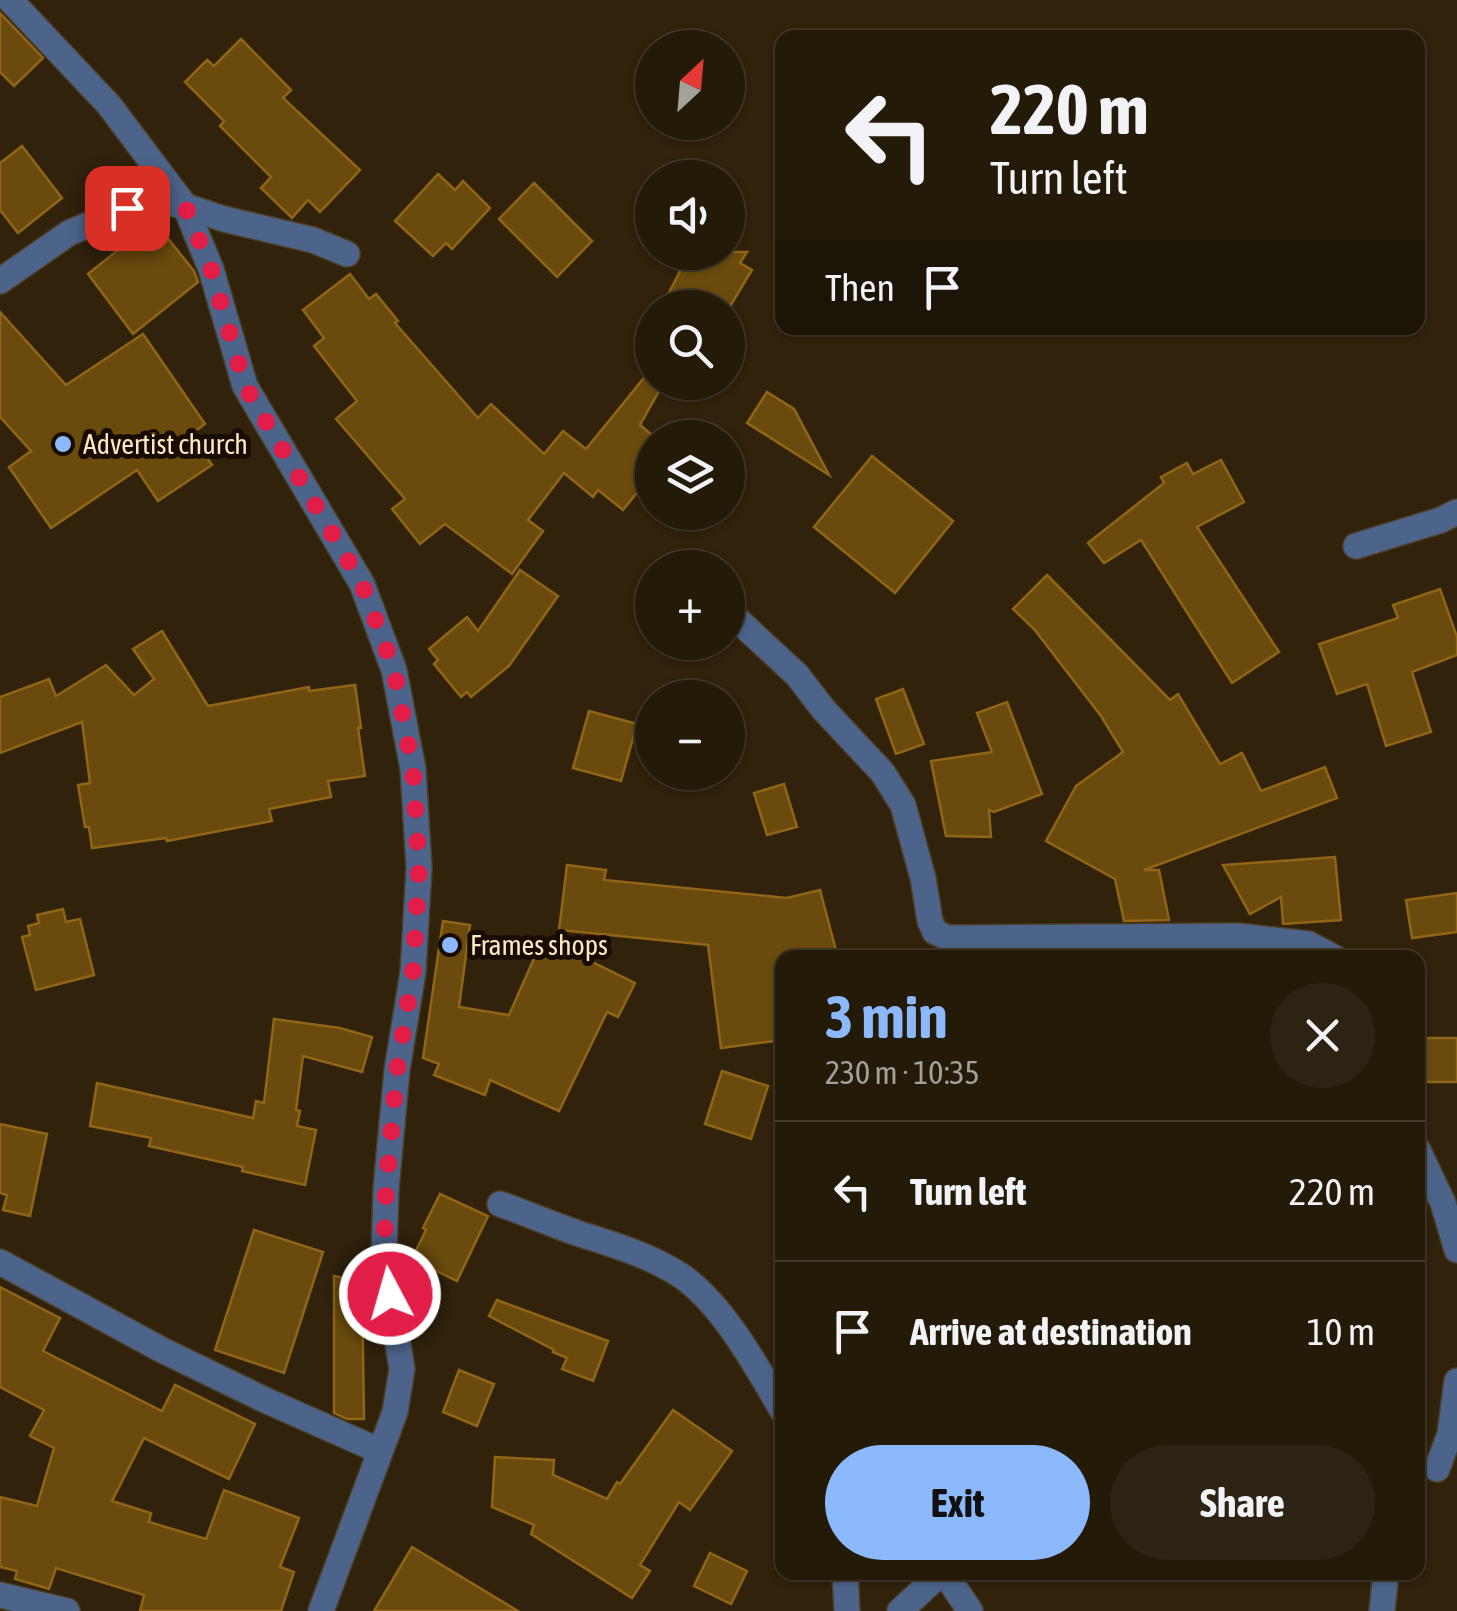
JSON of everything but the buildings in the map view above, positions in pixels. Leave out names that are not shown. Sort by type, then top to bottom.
[{"type":"street","points":[[10,0],[109,105],[185,206],[211,269],[245,386],[362,584],[394,670],[413,769],[419,868],[413,972],[397,1070],[386,1189],[384,1256],[402,1368],[394,1412],[322,1611]]},
{"type":"street","points":[[0,281],[69,233],[147,200],[185,206],[313,240],[347,254]]},
{"type":"street","points":[[1356,546],[1457,512]]},
{"type":"street","points":[[745,627],[797,676],[883,772],[903,805],[935,932],[948,938],[1238,936],[1309,944],[1320,950]]},
{"type":"street","points":[[1425,1165],[1443,1203],[1457,1250]]},
{"type":"street","points":[[500,1204],[618,1245],[682,1276],[734,1331],[775,1398]]},
{"type":"street","points":[[0,1262],[162,1350],[380,1451]]},
{"type":"street","points":[[1437,1470],[1450,1434],[1457,1381]]},
{"type":"street","points":[[845,1580],[847,1611]]},
{"type":"street","points":[[900,1611],[934,1580]]},
{"type":"street","points":[[949,1580],[970,1611]]},
{"type":"street","points":[[1382,1611],[1385,1580]]},
{"type":"street","points":[[0,1595],[67,1611]]},
{"type":"place","name":"Advertist church","points":[[63,444]]},
{"type":"place","name":"Frames shops","points":[[450,945]]},
{"type":"route","points":[[127,208],[147,200],[185,206],[211,269],[245,386],[362,584],[394,670],[413,769],[419,868],[413,972],[397,1070],[386,1189],[384,1256],[390,1294]]}]
